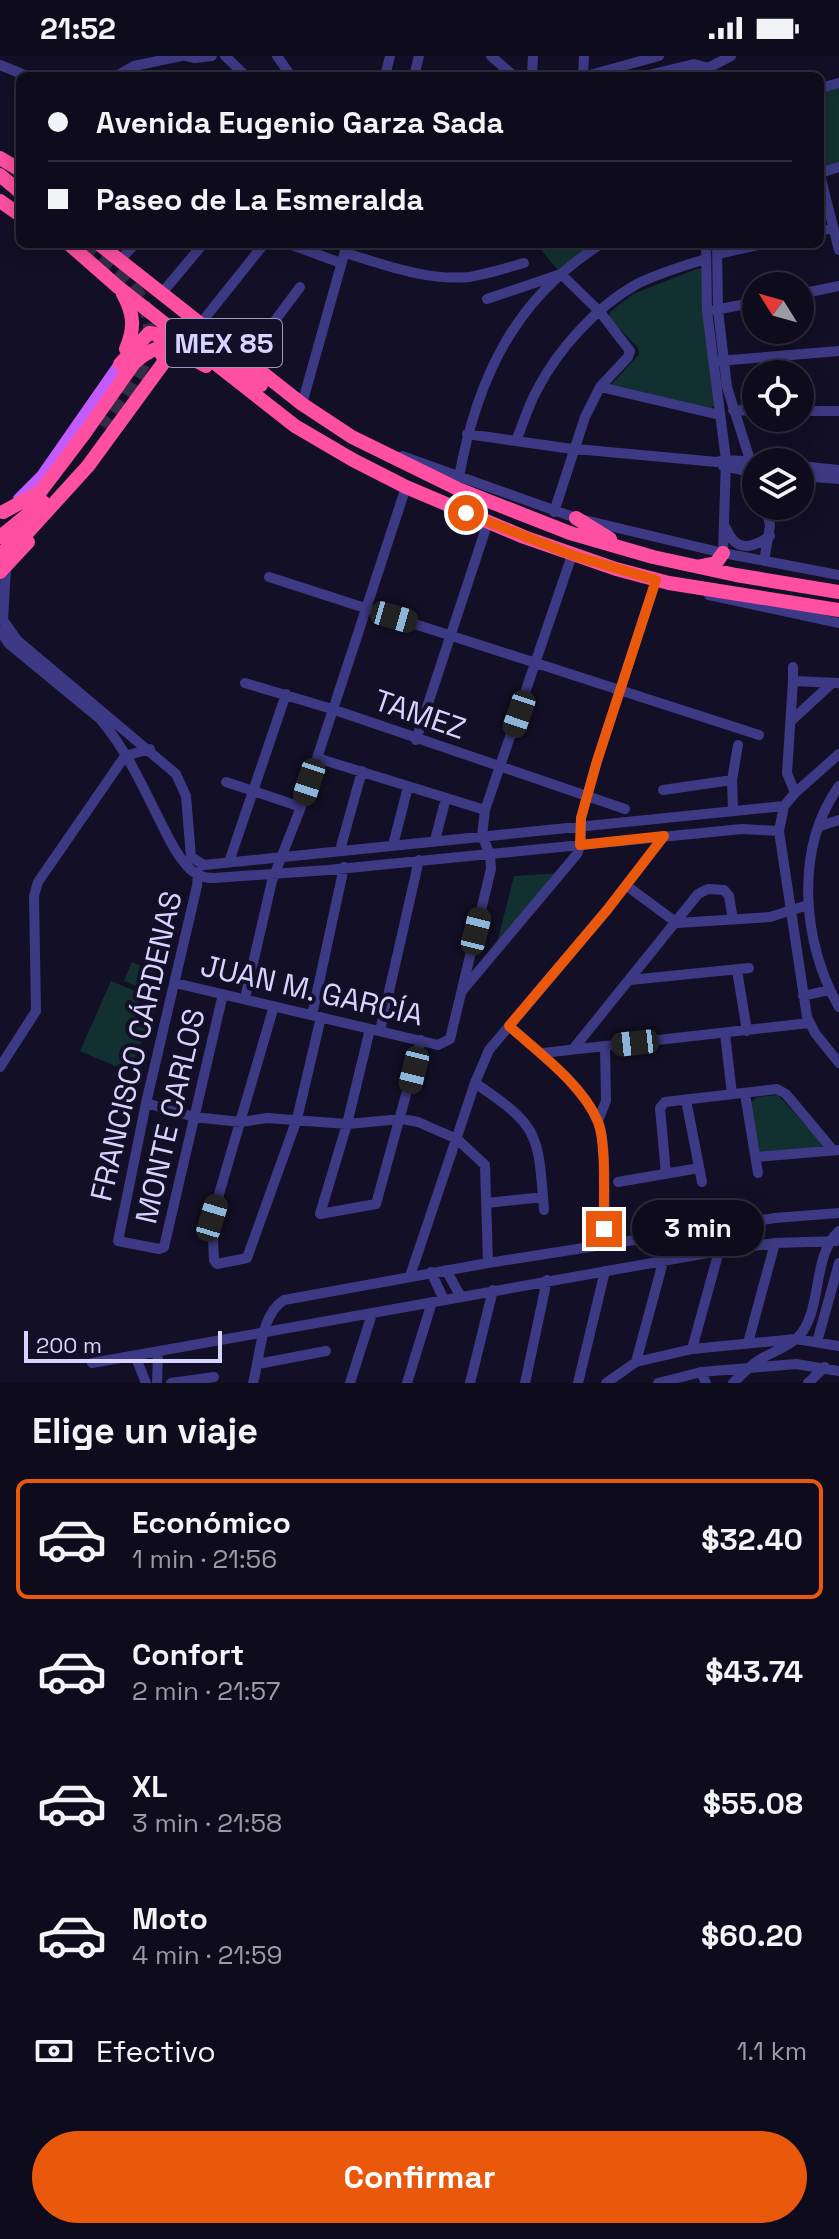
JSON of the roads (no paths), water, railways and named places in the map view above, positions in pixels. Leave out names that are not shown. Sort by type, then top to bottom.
[{"type":"highway","points":[[0,167],[16,180]]},
{"type":"highway","points":[[0,175],[16,189]]},
{"type":"highway","points":[[0,187],[16,200]]},
{"type":"highway","name":"MEX 85","points":[[74,248],[118,287],[255,388],[324,444],[406,487],[572,555],[662,582],[839,610]]},
{"type":"highway","name":"MEX 85","points":[[104,248],[302,404],[383,454],[498,506],[570,533],[653,557],[837,592]]},
{"type":"highway","points":[[118,287],[130,307],[134,327],[120,364]]},
{"type":"highway","points":[[120,364],[146,335],[156,334],[162,340],[164,349],[161,356],[137,396]]},
{"type":"highway","points":[[1,517],[40,492],[134,363],[144,354],[165,346],[190,344],[209,347],[255,388]]},
{"type":"highway","points":[[2,565],[88,466],[164,362],[179,355],[192,357],[255,388],[323,428],[352,437]]},
{"type":"highway","points":[[0,537],[32,513],[78,464],[105,428]]},
{"type":"highway","points":[[59,498],[78,464]]},
{"type":"highway","points":[[2,565],[58,506],[72,484]]},
{"type":"highway","points":[[576,518],[624,547]]},
{"type":"highway","points":[[698,566],[716,563],[723,553]]},
{"type":"main road","points":[[1,517],[42,476],[120,364]]},
{"type":"street","points":[[123,72],[134,66],[183,56],[212,56]]},
{"type":"street","points":[[225,56],[242,72]]},
{"type":"street","points":[[491,56],[509,72]]},
{"type":"street","points":[[597,72],[659,56]]},
{"type":"street","points":[[666,72],[698,66],[716,71],[731,56]]},
{"type":"street","points":[[824,191],[839,250]]},
{"type":"street","points":[[824,230],[833,228]]},
{"type":"street","points":[[120,260],[131,248]]},
{"type":"street","points":[[162,293],[200,248]]},
{"type":"street","points":[[201,323],[261,248]]},
{"type":"street","points":[[313,248],[404,270],[448,277],[471,276],[524,263]]},
{"type":"street","points":[[459,477],[467,434],[481,392],[507,336],[561,274],[596,248]]},
{"type":"street","points":[[706,248],[718,361],[723,553]]},
{"type":"street","points":[[712,310],[718,249]]},
{"type":"street","points":[[302,404],[344,253]]},
{"type":"street","points":[[516,441],[536,391],[548,372],[563,350],[600,312],[635,286],[706,259]]},
{"type":"street","points":[[487,299],[561,274]]},
{"type":"street","points":[[554,512],[573,448],[600,387],[630,351],[600,312],[561,274]]},
{"type":"street","points":[[814,291],[839,286]]},
{"type":"street","points":[[245,361],[300,287]]},
{"type":"street","points":[[712,310],[742,305]]},
{"type":"street","points":[[718,361],[839,351]]},
{"type":"street","points":[[718,361],[747,448]]},
{"type":"street","points":[[600,387],[720,415]]},
{"type":"street","points":[[733,410],[742,410]]},
{"type":"street","points":[[814,411],[839,411]]},
{"type":"street","points":[[467,434],[742,467]]},
{"type":"street","points":[[383,454],[414,459],[576,518],[723,553],[839,575]]},
{"type":"street","points":[[814,467],[839,470]]},
{"type":"street","points":[[814,477],[839,479]]},
{"type":"street","points":[[245,998],[274,875],[301,807],[406,487]]},
{"type":"street","points":[[764,561],[770,520]]},
{"type":"street","points":[[416,740],[488,522]]},
{"type":"street","points":[[724,522],[731,539],[742,547],[754,547],[770,536]]},
{"type":"street","points":[[460,993],[491,869],[490,854],[482,836],[485,810],[572,555]]},
{"type":"street","points":[[2,565],[1,622],[17,651],[100,719],[125,756],[176,852],[198,876],[274,875],[754,828],[779,831]]},
{"type":"street","points":[[269,577],[759,735]]},
{"type":"street","points":[[460,993],[571,861],[580,845],[580,827],[587,795],[620,692],[662,582],[753,607],[839,623]]},
{"type":"street","name":"FRANCISCO CÁRDENAS","points":[[1,622],[17,640],[150,749],[180,781],[186,796],[189,848],[191,857],[198,863],[198,876],[117,1240]]},
{"type":"street","points":[[793,667],[787,773],[795,793]]},
{"type":"street","points":[[793,681],[835,684]]},
{"type":"street","name":"TAMEZ","points":[[245,683],[332,709],[625,809]]},
{"type":"street","points":[[791,721],[835,684]]},
{"type":"street","points":[[229,862],[286,694]]},
{"type":"street","points":[[733,810],[732,780],[738,745]]},
{"type":"street","points":[[0,1067],[37,1006],[35,889],[125,756],[150,749]]},
{"type":"street","points":[[839,754],[784,806],[779,831],[809,1023],[839,1063]]},
{"type":"street","points":[[317,758],[485,810]]},
{"type":"street","points":[[340,850],[362,771]]},
{"type":"street","points":[[663,790],[732,780]]},
{"type":"street","points":[[226,782],[301,807]]},
{"type":"street","points":[[839,786],[820,826],[810,871],[808,905],[815,952],[839,1007]]},
{"type":"street","points":[[393,845],[408,787]]},
{"type":"street","points":[[435,840],[446,798]]},
{"type":"street","points":[[198,863],[784,806]]},
{"type":"street","points":[[754,828],[767,818],[767,808]]},
{"type":"street","points":[[163,827],[177,826],[187,814]]},
{"type":"street","points":[[820,826],[839,820]]},
{"type":"street","points":[[410,1276],[489,1050],[627,886],[664,836]]},
{"type":"street","points":[[419,860],[375,1030],[320,1214],[376,1205],[402,1119],[421,1040]]},
{"type":"street","points":[[274,1006],[211,1228],[216,1264],[246,1259],[297,1119],[344,867]]},
{"type":"street","points":[[627,886],[677,923],[770,917],[808,905]]},
{"type":"street","points":[[574,1048],[694,898],[708,889],[720,889],[727,893],[733,920]]},
{"type":"street","points":[[630,980],[743,969],[747,1031]]},
{"type":"street","name":"JUAN M. GARCÍA","points":[[175,983],[438,1045],[446,1043],[452,1035],[460,993]]},
{"type":"street","points":[[803,996],[829,990]]},
{"type":"street","name":"MONTE CARLOS","points":[[117,1240],[159,1249],[164,1247],[223,994]]},
{"type":"street","points":[[543,1053],[809,1023]]},
{"type":"street","points":[[509,1026],[543,1053],[569,1081],[598,1121]]},
{"type":"street","points":[[725,1034],[732,1094]]},
{"type":"street","points":[[605,1046],[606,1101],[598,1121],[605,1245]]},
{"type":"street","points":[[475,1083],[505,1103],[531,1130],[538,1143],[544,1210]]},
{"type":"street","points":[[666,1174],[660,1108],[665,1102],[781,1091],[835,1150]]},
{"type":"street","points":[[745,1094],[758,1173]]},
{"type":"street","points":[[686,1100],[702,1182]]},
{"type":"street","points":[[146,1103],[194,1117],[241,1122],[267,1118],[347,1124],[402,1119],[436,1127],[457,1139],[485,1165],[488,1263]]},
{"type":"street","points":[[756,1157],[835,1150]]},
{"type":"street","points":[[618,1182],[699,1168]]},
{"type":"street","points":[[487,1203],[543,1197]]},
{"type":"street","points":[[253,1383],[264,1331],[275,1308],[284,1300],[431,1272],[775,1218],[839,1213]]},
{"type":"street","points":[[733,1383],[747,1370],[796,1339],[808,1319],[839,1231]]},
{"type":"street","points":[[92,1363],[136,1358],[264,1331],[719,1251],[775,1243],[834,1241]]},
{"type":"street","points":[[748,1343],[775,1243]]},
{"type":"street","points":[[692,1349],[719,1251]]},
{"type":"street","points":[[636,1362],[663,1262]]},
{"type":"street","points":[[817,1342],[839,1263]]},
{"type":"street","points":[[454,1285],[463,1267]]},
{"type":"street","points":[[446,1270],[461,1297]]},
{"type":"street","points":[[578,1383],[605,1271]]},
{"type":"street","points":[[407,1383],[438,1301],[431,1272]]},
{"type":"street","points":[[525,1383],[547,1280]]},
{"type":"street","points":[[470,1383],[493,1290]]},
{"type":"street","points":[[350,1383],[372,1314]]},
{"type":"street","points":[[606,1383],[636,1362],[692,1349],[796,1339],[839,1346]]},
{"type":"street","points":[[258,1364],[326,1351]]},
{"type":"street","points":[[157,1383],[158,1353]]},
{"type":"street","points":[[136,1358],[144,1378],[156,1369]]},
{"type":"street","points":[[658,1383],[796,1364],[839,1371]]},
{"type":"street","points":[[808,1383],[825,1367]]},
{"type":"street","points":[[171,1383],[214,1377]]},
{"type":"tunnel","points":[[90,248],[132,286],[144,305],[149,323],[145,360],[105,428]]}]
